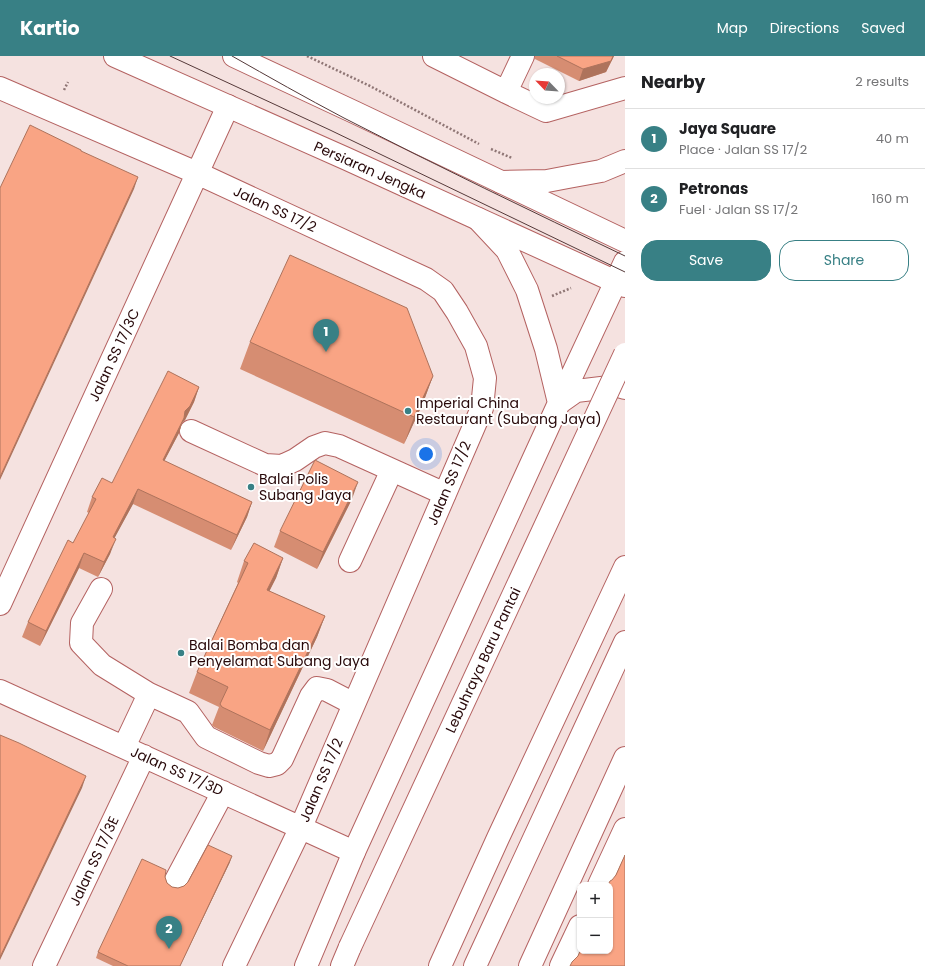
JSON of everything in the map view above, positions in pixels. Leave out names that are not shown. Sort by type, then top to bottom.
[{"type":"main road","name":"Persiaran Jengka","points":[[115,56],[614,281]]},
{"type":"main road","points":[[234,56],[625,241]]},
{"type":"main road","points":[[434,56],[546,111],[625,88]]},
{"type":"main road","points":[[506,92],[523,56]]},
{"type":"main road","name":"Jalan SS 17/2","points":[[2,95],[197,173],[419,276],[444,291],[476,346],[484,378],[482,408],[301,827],[234,966]]},
{"type":"main road","name":"Jalan SS 17/3C","points":[[0,604],[228,106]]},
{"type":"main road","points":[[501,182],[547,182],[601,171],[625,161]]},
{"type":"main road","points":[[478,219],[507,250],[527,290],[546,349],[559,403]]},
{"type":"main road","points":[[306,966],[354,852],[614,281],[625,262]]},
{"type":"main road","name":"Lebuhraya Baru Pantai","points":[[346,957],[625,354]]},
{"type":"main road","points":[[559,403],[576,391],[618,386],[625,388]]},
{"type":"main road","points":[[191,431],[265,464],[282,466],[295,460],[314,447],[325,444],[339,446],[444,494]]},
{"type":"main road","points":[[350,561],[392,470]]},
{"type":"main road","points":[[440,966],[498,838],[625,567]]},
{"type":"main road","points":[[101,589],[82,623],[81,643],[102,665],[149,694],[188,712],[206,737],[260,763],[269,766],[277,764],[282,758],[311,696],[317,688],[327,690],[354,704]]},
{"type":"main road","points":[[475,966],[625,642]]},
{"type":"main road","name":"Jalan SS 17/3D","points":[[0,691],[354,852]]},
{"type":"main road","points":[[124,747],[149,694]]},
{"type":"main road","name":"Jalan SS 17/3E","points":[[44,966],[144,756]]},
{"type":"main road","points":[[530,966],[625,758]]},
{"type":"main road","points":[[175,882],[223,792]]},
{"type":"main road","points":[[600,882],[625,829]]},
{"type":"main road","points":[[561,966],[577,932]]},
{"type":"path","points":[[307,56],[370,86],[480,144]]},
{"type":"path","points":[[487,148],[519,160]]},
{"type":"path","points":[[532,304],[614,281]]},
{"type":"building","points":[[557,56],[613,56],[611,61],[583,69]]},
{"type":"building","points":[[30,125],[81,151],[138,177],[0,477],[0,188]]},
{"type":"building","points":[[290,255],[407,308],[433,376],[414,417],[250,342]]},
{"type":"building","points":[[168,371],[199,387],[190,406],[185,411],[184,418],[163,460],[252,502],[237,535],[138,489],[113,537],[116,539],[104,562],[84,553],[46,631],[28,622],[68,540],[73,543],[96,499],[92,497],[102,478],[112,483]]},
{"type":"building","points":[[315,460],[358,482],[323,552],[280,531]]},
{"type":"building","points":[[254,543],[283,558],[267,590],[325,616],[270,730],[222,707],[220,704],[228,687],[197,672],[248,563],[244,561]]},
{"type":"building","points":[[0,735],[86,776],[0,957]]},
{"type":"building","points":[[208,845],[232,856],[180,966],[128,966],[98,952],[142,859],[166,870],[165,877],[167,883],[172,887],[178,888],[184,886],[188,882]]},
{"type":"building","points":[[625,855],[625,966],[570,966],[579,954],[613,954],[613,882],[610,882],[616,875]]},
{"type":"tram line","points":[[170,56],[330,130],[625,272]]},
{"type":"tram line","points":[[232,56],[379,136],[625,256]]},
{"type":"place","name":"Jaya Square","points":[[326,352]]},
{"type":"place","name":"Imperial China Restaurant (Subang Jaya)","points":[[408,411]]},
{"type":"place","name":"Balai Polis Subang Jaya","points":[[251,487]]},
{"type":"place","name":"Balai Bomba dan Penyelamat Subang Jaya","points":[[181,653]]},
{"type":"place","name":"Petronas","points":[[169,949]]}]
